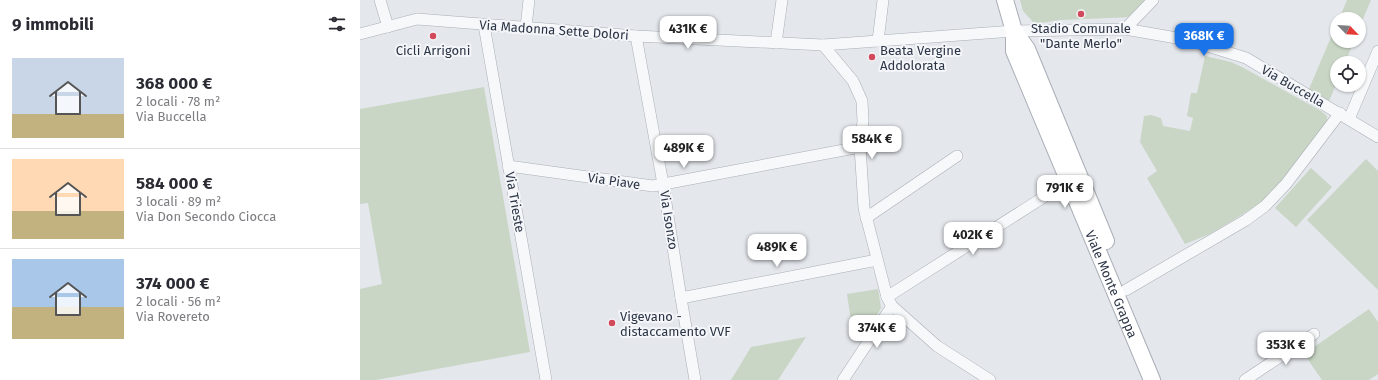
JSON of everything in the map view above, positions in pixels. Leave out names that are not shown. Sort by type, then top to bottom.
[{"type":"street","points":[[380,0],[388,27]]},
{"type":"street","points":[[526,28],[529,0]]},
{"type":"street","points":[[776,42],[782,0]]},
{"type":"street","points":[[878,41],[882,0]]},
{"type":"street","name":"Viale Monte Grappa","points":[[1005,0],[1014,31],[1014,51],[1152,380]]},
{"type":"street","points":[[1125,29],[1153,0]]},
{"type":"street","name":"Via Madonna Sette Dolori","points":[[360,34],[417,19],[636,36],[823,45],[1014,31]]},
{"type":"street","name":"Via Trieste","points":[[484,24],[546,380]]},
{"type":"street","name":"Via Buccella","points":[[1014,31],[1125,29],[1188,40],[1246,58],[1378,137]]},
{"type":"street","name":"Viale Monte Grappa","points":[[1014,31],[1026,46],[1162,380]]},
{"type":"street","name":"Via Isonzo","points":[[636,36],[663,184],[680,298],[695,380]]},
{"type":"street","points":[[823,45],[853,81],[862,102],[863,121],[860,147],[864,208],[877,260],[890,301],[937,346],[990,380]]},
{"type":"street","name":"Viale Monte Grappa","points":[[1126,290],[1246,220],[1265,206],[1345,116],[1378,51]]},
{"type":"street","name":"Via Piave","points":[[508,166],[653,186],[860,147]]},
{"type":"street","points":[[866,218],[957,156]]},
{"type":"street","points":[[843,380],[890,301],[1047,195]]},
{"type":"street","points":[[680,298],[877,260]]},
{"type":"street","points":[[1245,380],[1314,334]]},
{"type":"green space","name":"Stadio Comunale \"Dante Merlo\"","points":[[1020,0],[1147,0],[1133,17],[1060,20],[1035,24],[1023,11]]},
{"type":"green space","points":[[1347,0],[1371,0],[1366,12],[1342,12]]},
{"type":"green space","points":[[1330,40],[1330,48],[1351,48],[1348,56],[1330,56],[1330,92],[1333,92],[1329,101],[1309,89]]},
{"type":"green space","points":[[1205,56],[1231,62],[1242,67],[1321,111],[1327,116],[1327,121],[1323,129],[1293,169],[1258,205],[1210,234],[1185,244],[1147,178],[1157,171],[1140,142],[1144,116],[1151,115],[1161,118],[1163,126],[1190,131],[1193,118],[1187,116],[1191,93],[1197,93]]},
{"type":"green space","points":[[484,87],[530,352],[376,380],[360,380],[360,289],[382,284],[368,203],[360,204],[360,109]]},
{"type":"green space","points":[[1366,159],[1378,171],[1378,290],[1307,220]]},
{"type":"green space","points":[[1311,168],[1332,187],[1296,227],[1275,208]]},
{"type":"green space","points":[[878,289],[881,308],[871,325],[852,328],[847,294]]},
{"type":"green space","points":[[1369,309],[1378,322],[1378,374],[1369,380],[1322,380],[1304,354]]},
{"type":"green space","points":[[806,337],[778,380],[731,380],[751,347]]},
{"type":"place","name":"Stadio Comunale \"Dante Merlo\"","points":[[1081,14]]},
{"type":"place","name":"Cicli Arrigoni","points":[[433,36]]},
{"type":"place","name":"Beata Vergine Addolorata","points":[[872,57]]},
{"type":"place","name":"Vigevano - distaccamento VVF","points":[[612,323]]}]
